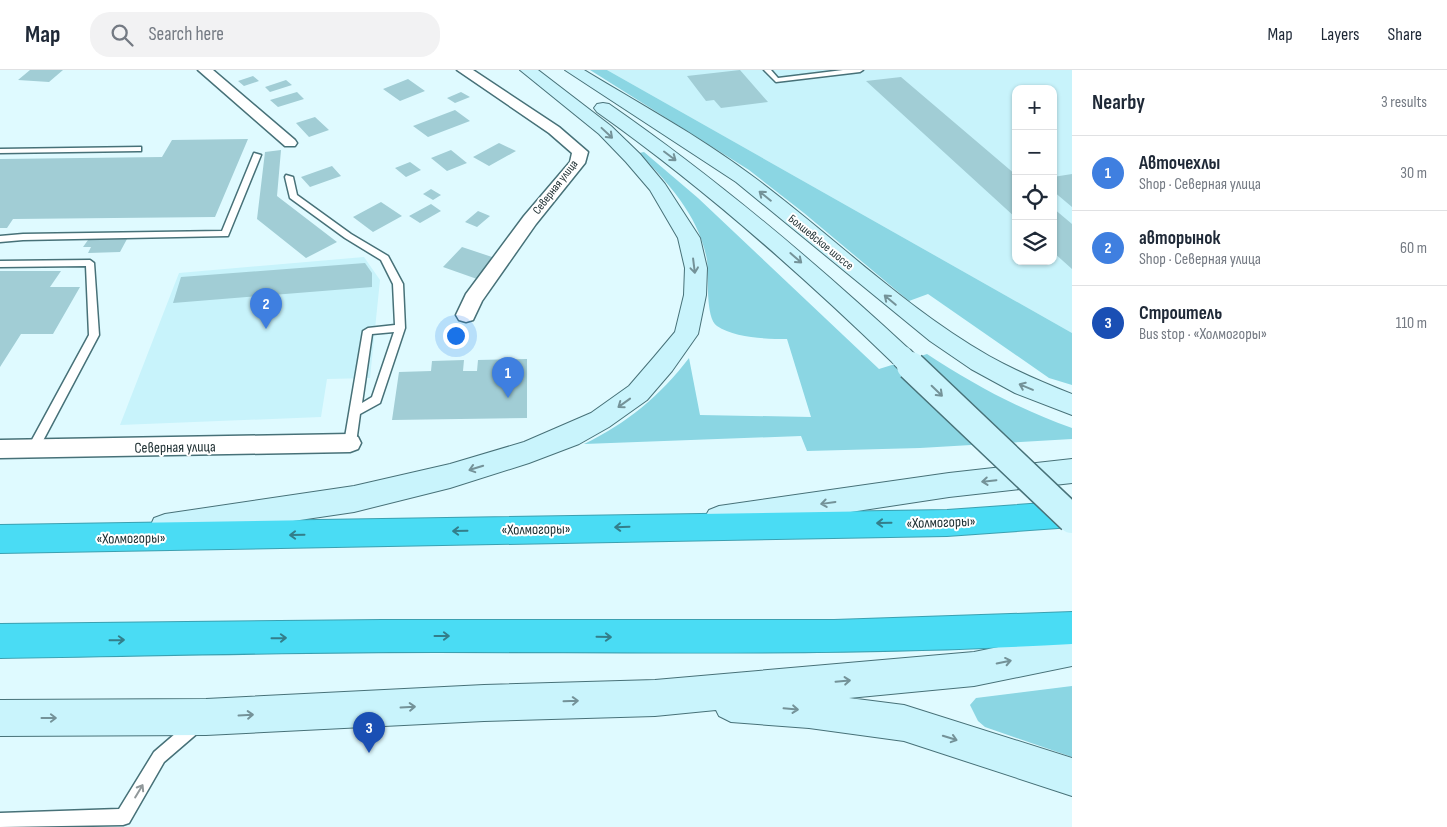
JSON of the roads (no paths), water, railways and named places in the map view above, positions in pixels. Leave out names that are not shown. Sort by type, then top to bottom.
[{"type":"highway","name":"«Холмогоры»","points":[[0,539],[90,539],[671,526],[947,523],[1072,514]]},
{"type":"highway","points":[[0,642],[436,636],[717,638],[979,634],[1072,628]]},
{"type":"main road","points":[[90,539],[354,499],[450,476],[529,452],[569,436],[600,420],[638,393],[686,334],[695,295],[696,268],[689,238],[658,188],[633,158],[605,130],[528,70]]},
{"type":"main road","points":[[542,70],[604,109],[663,151],[738,209],[827,286],[1023,475],[1072,519]]},
{"type":"main road","name":"Болшевское шоссе","points":[[573,70],[682,137],[743,178],[910,316],[958,349],[992,371],[1024,387],[1072,405]]},
{"type":"main road","points":[[671,526],[949,485],[1072,471]]},
{"type":"main road","points":[[0,718],[206,717],[484,703],[655,698],[974,669],[1072,648]]},
{"type":"main road","points":[[655,698],[809,710],[904,723],[1072,777]]},
{"type":"street","points":[[205,70],[290,143]]},
{"type":"street","name":"Северная улица","points":[[464,70],[554,130],[580,152],[577,163],[530,220],[473,299],[466,315]]},
{"type":"street","name":"Северная улица","points":[[0,450],[350,443]]},
{"type":"lane","points":[[767,70],[776,80],[860,70]]},
{"type":"lane","points":[[0,151],[138,149]]},
{"type":"lane","points":[[0,240],[23,237],[225,234],[258,155]]},
{"type":"lane","points":[[289,177],[293,196],[348,236],[385,258],[398,284],[400,328],[376,400],[355,412]]},
{"type":"lane","points":[[0,264],[90,263],[94,335],[33,449]]},
{"type":"lane","points":[[350,443],[368,331],[400,328]]},
{"type":"lane","points":[[0,822],[122,822],[159,757],[206,717]]},
{"type":"place","name":"авторынок","points":[[266,329]]},
{"type":"place","name":"Авточехлы","points":[[508,398]]},
{"type":"place","name":"Строитель","points":[[369,753]]}]
